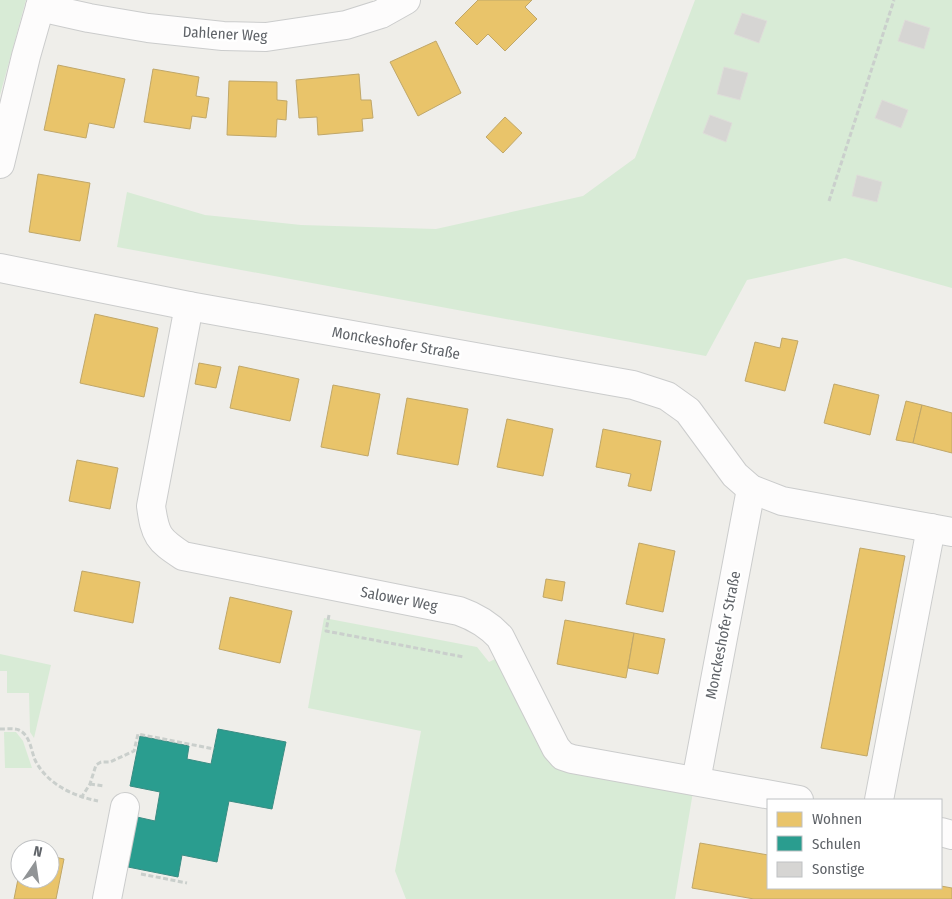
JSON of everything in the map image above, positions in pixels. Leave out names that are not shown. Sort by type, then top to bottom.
[{"type":"street","name":"Dahlener Weg","points":[[41,3],[89,18],[148,28],[223,36],[266,37],[346,25],[381,14],[406,0]]},
{"type":"street","points":[[0,164],[41,3]]},
{"type":"street","name":"Monckeshofer Straße","points":[[0,268],[189,306],[633,386],[666,396],[688,411],[735,475],[751,489],[782,501],[942,530],[879,799]]},
{"type":"street","name":"Salower Weg","points":[[189,306],[152,506],[154,528],[166,544],[183,556],[459,611],[476,617],[490,626],[500,637],[556,748],[563,756],[794,799]]},
{"type":"street","name":"Monckeshofer Straße","points":[[696,781],[751,489]]},
{"type":"street","points":[[107,899],[125,807]]},
{"type":"path","points":[[829,201],[894,0]]},
{"type":"path","points":[[334,586],[326,631],[464,657]]},
{"type":"path","points":[[0,729],[18,729],[24,734],[36,761],[45,774],[60,787],[81,798],[125,807]]},
{"type":"path","points":[[81,798],[90,784],[96,765],[101,762],[110,762],[134,751],[138,734],[214,749]]},
{"type":"path","points":[[113,868],[187,883]]},
{"type":"green space","points":[[0,0],[26,0],[0,95]]},
{"type":"green space","points":[[695,0],[952,0],[952,288],[845,258],[747,280],[706,356],[117,247],[127,192],[205,215],[301,225],[436,229],[583,196],[635,158]]},
{"type":"green space","points":[[324,618],[477,647],[489,662],[499,657],[547,754],[693,792],[675,899],[406,899],[395,871],[421,731],[308,708]]},
{"type":"green space","points":[[0,654],[51,665],[34,738],[30,732],[29,693],[7,693],[7,671],[0,671]]},
{"type":"green space","points":[[4,732],[16,732],[23,741],[32,768],[5,768]]},
{"type":"building: Wohnen","points":[[478,0],[532,0],[525,7],[537,19],[505,51],[488,34],[477,45],[455,23]]},
{"type":"building: Wohnen","points":[[436,41],[461,93],[418,116],[390,62]]},
{"type":"building: Wohnen","points":[[58,65],[125,79],[114,128],[89,123],[86,138],[44,130]]},
{"type":"building: Wohnen","points":[[153,69],[199,77],[196,96],[209,98],[206,118],[192,116],[190,129],[144,122]]},
{"type":"building: Wohnen","points":[[359,74],[361,100],[371,100],[373,118],[362,119],[363,131],[318,135],[317,117],[299,118],[296,80]]},
{"type":"building: Wohnen","points":[[229,81],[277,82],[277,100],[287,101],[286,120],[277,119],[276,137],[227,135]]},
{"type":"building: Wohnen","points":[[505,117],[522,133],[503,153],[486,137]]},
{"type":"building: Wohnen","points":[[38,174],[90,183],[80,241],[29,232]]},
{"type":"building: Wohnen","points":[[95,314],[158,328],[144,397],[80,383]]},
{"type":"building: Wohnen","points":[[782,338],[798,341],[785,391],[745,381],[755,342],[780,348]]},
{"type":"building: Wohnen","points":[[199,363],[221,367],[216,388],[195,384]]},
{"type":"building: Wohnen","points":[[239,366],[299,379],[290,421],[230,408]]},
{"type":"building: Wohnen","points":[[834,384],[879,395],[870,435],[824,423]]},
{"type":"building: Wohnen","points":[[333,385],[380,394],[368,456],[321,447]]},
{"type":"building: Wohnen","points":[[407,398],[468,409],[458,465],[397,454]]},
{"type":"building: Wohnen","points":[[906,401],[922,405],[913,443],[896,440]]},
{"type":"building: Wohnen","points":[[922,405],[952,413],[952,453],[913,443]]},
{"type":"building: Wohnen","points":[[507,419],[553,429],[543,476],[497,467]]},
{"type":"building: Wohnen","points":[[603,429],[661,441],[651,491],[628,486],[631,474],[596,467]]},
{"type":"building: Wohnen","points":[[77,460],[118,468],[110,509],[69,501]]},
{"type":"building: Wohnen","points":[[639,543],[675,551],[663,612],[626,604]]},
{"type":"building: Wohnen","points":[[860,548],[905,556],[867,756],[821,748]]},
{"type":"building: Wohnen","points":[[82,571],[140,582],[133,623],[74,611]]},
{"type":"building: Wohnen","points":[[546,579],[565,582],[562,601],[543,597]]},
{"type":"building: Wohnen","points":[[230,597],[292,611],[280,663],[219,649]]},
{"type":"building: Wohnen","points":[[565,620],[634,633],[626,678],[557,664]]},
{"type":"building: Wohnen","points":[[634,633],[665,639],[658,674],[628,668]]},
{"type":"building: Wohnen","points":[[700,843],[767,855],[767,889],[942,889],[942,886],[952,888],[952,899],[754,899],[692,888]]},
{"type":"building: Wohnen","points":[[60,858],[64,859],[60,879]]},
{"type":"building: Wohnen","points":[[16,889],[58,889],[56,899],[14,899]]},
{"type":"building: Schulen","points":[[218,729],[286,742],[272,809],[229,801],[217,862],[182,855],[178,877],[128,867],[137,817],[155,821],[160,792],[130,786],[140,736],[189,746],[187,759],[211,764]]},
{"type":"building: Sonstige","points":[[742,13],[767,21],[759,43],[734,34]]},
{"type":"building: Sonstige","points":[[905,20],[930,28],[924,49],[898,41]]},
{"type":"building: Sonstige","points":[[724,67],[748,73],[740,100],[717,94]]},
{"type":"building: Sonstige","points":[[882,100],[908,110],[901,128],[875,118]]},
{"type":"building: Sonstige","points":[[710,115],[732,123],[726,142],[703,133]]},
{"type":"building: Sonstige","points":[[857,175],[882,182],[877,202],[852,196]]}]
